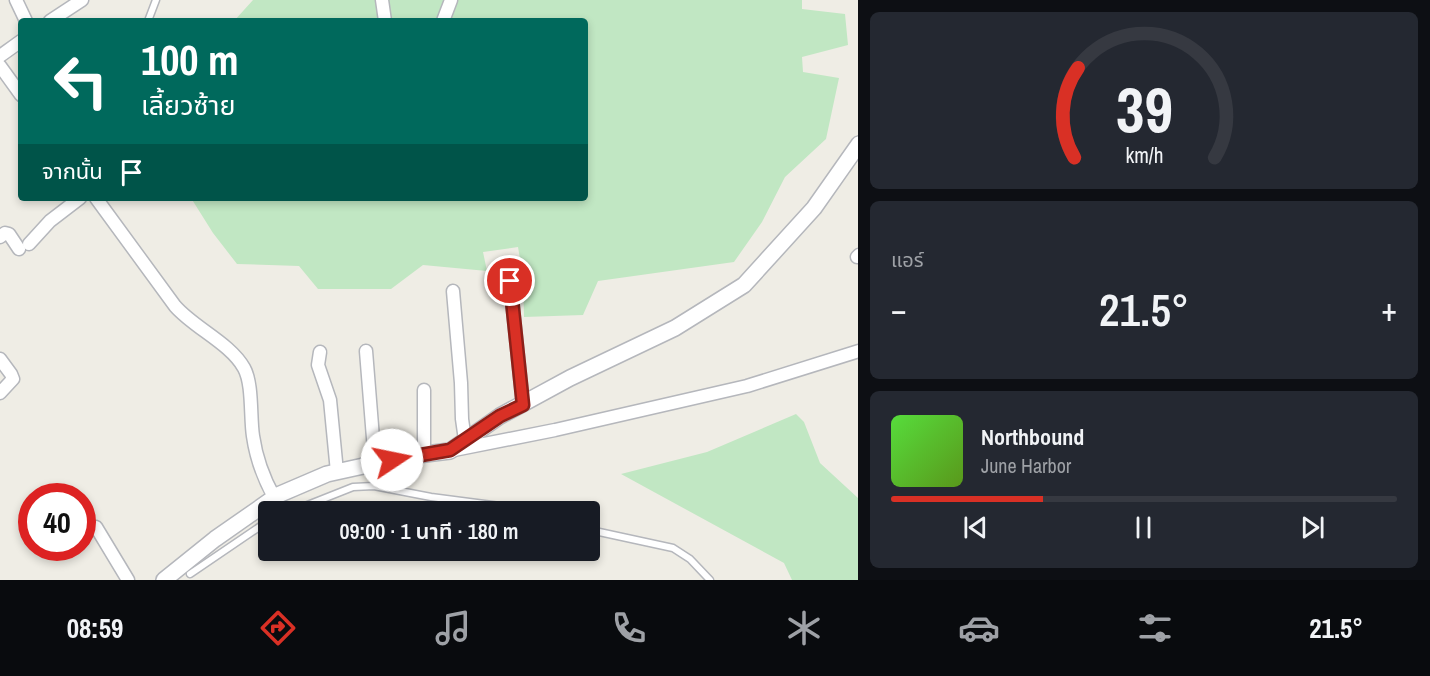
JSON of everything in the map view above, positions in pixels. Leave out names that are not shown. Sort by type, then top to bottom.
[{"type":"street","points":[[16,0],[25,18]]},
{"type":"street","points":[[55,18],[82,0]]},
{"type":"street","points":[[382,0],[385,18]]},
{"type":"street","points":[[444,18],[451,0]]},
{"type":"street","points":[[0,56],[18,43]]},
{"type":"street","points":[[0,66],[18,91]]},
{"type":"street","points":[[450,450],[500,416],[570,378],[675,328],[744,285],[814,208],[858,144]]},
{"type":"street","points":[[0,237],[5,233],[9,234],[24,246],[50,221],[76,201]]},
{"type":"street","points":[[98,201],[175,306],[244,367],[248,378],[253,438],[264,476],[274,497]]},
{"type":"street","points":[[510,281],[523,405]]},
{"type":"street","points":[[453,291],[465,440]]},
{"type":"street","points":[[366,351],[375,463]]},
{"type":"street","points":[[164,580],[187,569],[215,539],[274,497],[327,474],[555,430],[747,386],[858,351]]},
{"type":"street","points":[[320,352],[318,364],[330,400],[337,472]]},
{"type":"street","points":[[0,359],[13,379],[0,393]]},
{"type":"street","points":[[424,390],[424,454]]},
{"type":"street","points":[[96,527],[128,580]]},
{"type":"lane","points":[[149,18],[156,0]]},
{"type":"lane","points":[[318,501],[353,487],[374,486],[462,501]]},
{"type":"lane","points":[[196,580],[187,569],[258,527]]},
{"type":"lane","points":[[600,532],[673,548],[690,559],[710,580]]},
{"type":"green space","points":[[253,0],[802,0],[802,9],[845,14],[848,45],[802,57],[803,72],[839,78],[826,139],[785,177],[762,222],[734,262],[598,281],[583,315],[524,317],[523,277],[518,247],[483,252],[487,271],[423,265],[391,289],[318,289],[299,266],[237,264],[213,233],[193,201],[588,201],[588,18],[237,18]]},
{"type":"green space","points":[[796,414],[804,422],[820,463],[858,498],[858,580],[792,580],[784,563],[621,474],[707,452]]},
{"type":"route","points":[[392,460],[450,450],[500,416],[523,405],[510,281]]}]
